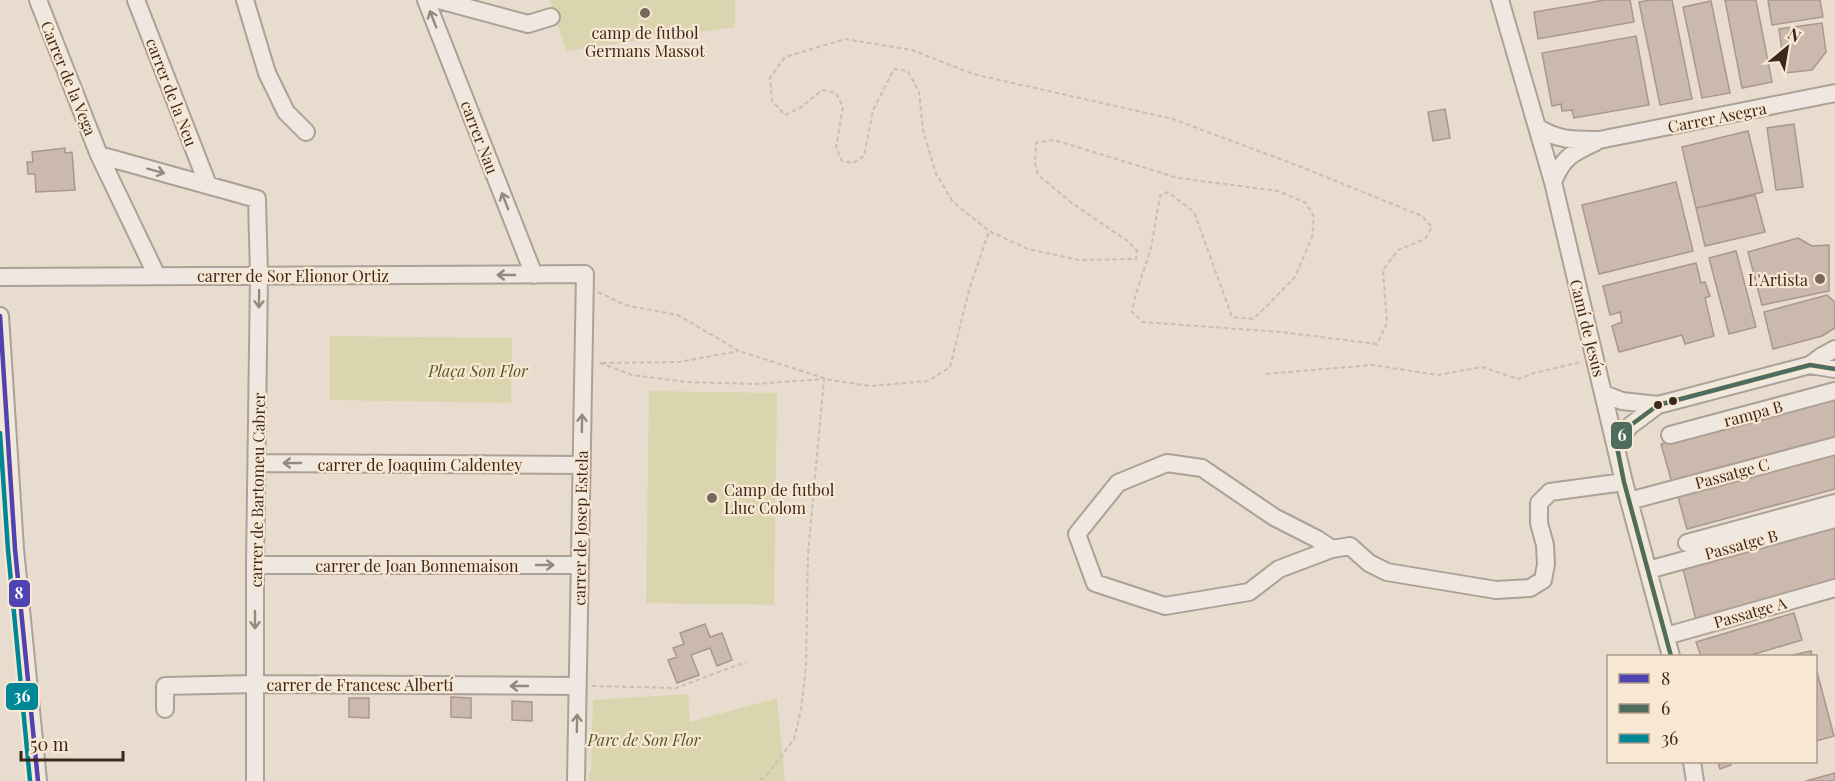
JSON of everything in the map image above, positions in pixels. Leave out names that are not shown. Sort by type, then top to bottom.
[{"type":"street","name":"Carrer de la Vega","points":[[38,0],[99,155],[156,276]]},
{"type":"street","name":"carrer de la Neu","points":[[136,0],[208,185]]},
{"type":"street","points":[[245,0],[267,73],[286,112],[306,132]]},
{"type":"street","name":"carrer Nau","points":[[426,0],[534,274]]},
{"type":"street","name":"Camí de Jesús","points":[[1500,0],[1553,182],[1624,482],[1671,655]]},
{"type":"street","points":[[448,1],[528,24],[550,17]]},
{"type":"street","name":"Carrer Asegra","points":[[1599,140],[1835,93]]},
{"type":"street","points":[[1537,127],[1550,135],[1566,140],[1599,140]]},
{"type":"street","points":[[1553,182],[1559,166],[1570,154],[1599,140]]},
{"type":"street","points":[[99,155],[208,185]]},
{"type":"street","name":"carrer de Bartomeu Cabrer","points":[[208,185],[258,199],[260,276],[255,565],[255,781]]},
{"type":"street","name":"carrer de Sor Elionor Ortiz","points":[[0,277],[534,274],[585,280]]},
{"type":"street","name":"carrer de Josep Estela","points":[[576,781],[585,280]]},
{"type":"street","points":[[0,316],[8,570],[38,781]]},
{"type":"street","points":[[1810,365],[1835,349]]},
{"type":"street","points":[[1604,394],[1622,401],[1658,405],[1810,365],[1835,369]]},
{"type":"street","name":"rampa B","points":[[1671,435],[1835,391]]},
{"type":"street","points":[[1616,442],[1631,425],[1658,405]]},
{"type":"street","name":"Passatge C","points":[[1629,501],[1835,446]]},
{"type":"street","name":"carrer de Joaquim Caldentey","points":[[257,463],[582,465]]},
{"type":"street","points":[[1332,549],[1317,538],[1274,517],[1202,468],[1167,463],[1118,483],[1077,534],[1095,583],[1165,606],[1249,592],[1279,569],[1332,549],[1350,546],[1369,563],[1387,572],[1496,590],[1530,588],[1543,580],[1546,564],[1545,545],[1539,523],[1539,503],[1550,492],[1624,482]]},
{"type":"street","points":[[1687,543],[1832,496]]},
{"type":"street","name":"Passatge B","points":[[1648,570],[1835,519]]},
{"type":"street","name":"carrer de Joan Bonnemaison","points":[[255,565],[580,565]]},
{"type":"street","name":"Passatge A","points":[[1666,636],[1835,588]]},
{"type":"street","name":"carrer de Francesc Albertí","points":[[165,709],[165,686],[255,684],[577,686]]},
{"type":"street","points":[[1692,763],[1695,781]]},
{"type":"path","points":[[845,39],[912,50],[973,74],[1173,119],[1304,168],[1422,216],[1432,227],[1425,239],[1398,250],[1383,270],[1387,323],[1377,344],[1281,332],[1143,322],[1132,312],[1151,248],[1160,196],[1168,192],[1194,213],[1232,317],[1252,319],[1260,313],[1294,277],[1312,237],[1314,217],[1306,203],[1278,191],[1178,178],[1054,140],[1036,143],[1035,163],[1038,176],[1072,203],[1129,242],[1137,251],[1136,259],[1079,260],[1028,249],[989,231],[953,202],[936,174],[923,130],[919,92],[908,71],[894,69],[873,110],[864,156],[853,163],[842,161],[836,148],[843,106],[836,93],[822,90],[800,108],[785,115],[772,101],[770,78],[785,57],[845,39]]},
{"type":"path","points":[[585,280],[625,305],[678,315],[739,351],[824,379],[870,386],[928,381],[950,367],[969,290],[989,231]]},
{"type":"path","points":[[584,369],[600,363],[679,362],[739,351]]},
{"type":"path","points":[[1266,374],[1372,364],[1438,375],[1482,367],[1518,379],[1534,373],[1596,359]]},
{"type":"path","points":[[600,363],[632,375],[687,382],[755,384],[824,379]]},
{"type":"path","points":[[759,781],[768,774],[794,739],[801,710],[806,666],[808,554],[824,379]]},
{"type":"path","points":[[577,686],[676,688],[746,662]]},
{"type":"green space","name":"camp de futbol Germans Massot","points":[[550,0],[735,0],[735,27],[566,51]]},
{"type":"green space","name":"Plaça Son Flor","points":[[330,336],[512,338],[511,403],[330,400]]},
{"type":"green space","name":"Camp de futbol Lluc Colom","points":[[649,391],[777,393],[774,605],[646,603]]},
{"type":"green space","name":"Parc de Son Flor","points":[[688,694],[690,722],[777,698],[785,781],[589,781],[593,700]]},
{"type":"building","points":[[1605,0],[1630,0],[1634,22],[1538,39],[1534,12]]},
{"type":"building","points":[[1672,0],[1692,99],[1660,105],[1639,2]]},
{"type":"building","points":[[1725,0],[1756,0],[1772,82],[1742,88]]},
{"type":"building","points":[[1768,0],[1820,0],[1823,17],[1772,25]]},
{"type":"building","points":[[1711,1],[1730,93],[1702,98],[1683,7]]},
{"type":"building","points":[[1822,23],[1826,52],[1812,70],[1785,73],[1779,29]]},
{"type":"building","points":[[1636,36],[1649,105],[1574,118],[1572,110],[1562,111],[1561,104],[1552,106],[1542,53]]},
{"type":"building","points":[[1445,109],[1450,138],[1433,141],[1428,112]]},
{"type":"building","points":[[1794,124],[1803,187],[1776,190],[1767,128]]},
{"type":"building","points":[[1748,131],[1763,192],[1696,208],[1682,147]]},
{"type":"building","points":[[65,148],[65,153],[72,152],[75,190],[36,192],[35,174],[28,174],[27,162],[33,162],[32,152]]},
{"type":"building","points":[[1676,182],[1693,251],[1599,274],[1582,205]]},
{"type":"building","points":[[1755,195],[1765,232],[1705,246],[1696,208]]},
{"type":"building","points":[[1798,238],[1812,246],[1829,245],[1829,291],[1762,305],[1748,252]]},
{"type":"building","points":[[1736,251],[1756,327],[1729,334],[1709,258]]},
{"type":"building","points":[[1696,263],[1701,283],[1705,282],[1710,296],[1705,298],[1714,336],[1685,344],[1682,335],[1619,352],[1612,326],[1622,322],[1620,312],[1610,315],[1603,286]]},
{"type":"building","points":[[1827,295],[1835,302],[1835,328],[1822,336],[1773,349],[1764,312]]},
{"type":"building","points":[[1835,398],[1835,439],[1672,483],[1661,444]]},
{"type":"building","points":[[1835,450],[1835,489],[1687,529],[1677,493]]},
{"type":"building","points":[[1835,524],[1835,584],[1696,620],[1682,565]]},
{"type":"building","points":[[1794,613],[1802,640],[1751,655],[1701,655],[1696,642]]},
{"type":"building","points":[[705,624],[710,637],[722,633],[732,660],[717,666],[710,648],[691,655],[699,675],[677,683],[668,660],[677,657],[673,648],[684,644],[680,633]]},
{"type":"building","points":[[1811,651],[1812,655],[1793,655]]},
{"type":"building","points":[[1817,672],[1834,736],[1817,741]]},
{"type":"building","points":[[451,697],[471,698],[471,718],[451,717]]},
{"type":"building","points":[[349,698],[369,698],[369,718],[349,717]]},
{"type":"building","points":[[512,701],[532,702],[532,721],[512,720]]},
{"type":"building","points":[[1718,763],[1730,763],[1731,765],[1720,769]]},
{"type":"building","points":[[1835,773],[1835,781],[1806,781]]},
{"type":"transit line","name":"8","points":[[0,316],[15,549],[38,781]]},
{"type":"transit line","name":"6","points":[[1671,655],[1624,482],[1616,442],[1631,425],[1658,405],[1810,365],[1835,369]]},
{"type":"transit line","name":"36","points":[[0,433],[8,550],[30,781]]},
{"type":"place","name":"camp de futbol Germans Massot","points":[[645,13]]},
{"type":"place","name":"L'Artista","points":[[1820,279]]},
{"type":"place","name":"Camp de futbol Lluc Colom","points":[[712,498]]}]
